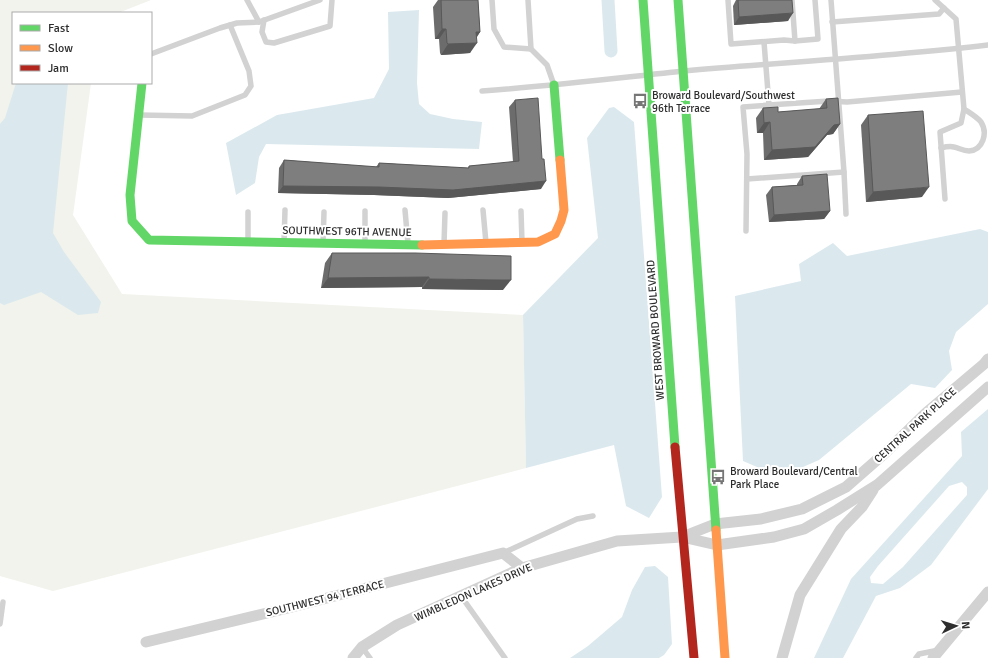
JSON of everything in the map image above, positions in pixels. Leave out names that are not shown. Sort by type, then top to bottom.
[{"type":"main road","name":"WEST BROWARD BOULEVARD","points":[[643,0],[682,537],[694,658]]},
{"type":"main road","points":[[678,0],[725,658]]},
{"type":"main road","name":"SOUTHWEST 96TH AVENUE","points":[[142,84],[130,195],[132,221],[149,240],[408,245],[538,242],[555,234],[562,221],[564,210],[554,85]]},
{"type":"street","name":"CENTRAL PARK PLACE","points":[[682,537],[715,524],[761,519],[802,509],[846,487],[886,452],[926,413],[986,362]]},
{"type":"street","name":"CENTRAL PARK PLACE","points":[[877,485],[988,387]]},
{"type":"street","name":"WIMBLEDON LAKES DRIVE","points":[[353,658],[362,647],[396,626],[522,568],[617,541],[682,537],[717,546],[774,537],[804,529],[877,485]]},
{"type":"street","points":[[782,658],[800,595],[841,529],[862,507],[877,485]]},
{"type":"street","points":[[504,553],[522,568]]},
{"type":"street","name":"SOUTHWEST 94 TERRACE","points":[[146,642],[288,608],[504,553]]},
{"type":"street","points":[[937,654],[988,592]]},
{"type":"lane","points":[[247,0],[262,21],[262,32],[266,42],[274,43],[330,26],[332,0]]},
{"type":"lane","points":[[152,54],[230,25],[262,21],[320,0]]},
{"type":"lane","points":[[492,0],[494,29],[504,47],[531,49],[547,64],[554,85]]},
{"type":"lane","points":[[528,0],[531,49]]},
{"type":"lane","points":[[728,0],[731,44],[784,40],[818,40],[815,0]]},
{"type":"lane","points":[[792,0],[795,41]]},
{"type":"lane","points":[[831,0],[846,214]]},
{"type":"lane","points":[[935,0],[956,19],[964,109],[961,123],[940,132],[945,199]]},
{"type":"lane","points":[[832,22],[939,14],[944,8]]},
{"type":"lane","points":[[139,115],[192,116],[245,95],[251,86],[249,71],[230,25]]},
{"type":"lane","points":[[764,42],[769,105]]},
{"type":"lane","points":[[482,91],[648,76],[683,71],[988,45]]},
{"type":"lane","points":[[746,231],[747,154],[743,107],[829,101],[847,102],[962,92]]},
{"type":"lane","points":[[941,148],[953,147],[970,151],[983,143],[985,135],[982,123],[964,109]]},
{"type":"lane","points":[[747,179],[844,172]]},
{"type":"lane","points":[[284,242],[285,210]]},
{"type":"lane","points":[[406,210],[408,245]]},
{"type":"lane","points":[[483,210],[486,244]]},
{"type":"lane","points":[[365,211],[365,244]]},
{"type":"lane","points":[[521,211],[522,242]]},
{"type":"lane","points":[[248,212],[248,242]]},
{"type":"lane","points":[[323,243],[324,212]]},
{"type":"lane","points":[[444,213],[444,245]]},
{"type":"lane","name":"SOUTHWEST 94 TERRACE","points":[[504,553],[577,519],[592,516]]},
{"type":"lane","points":[[461,596],[505,658]]},
{"type":"lane","points":[[0,624],[3,602]]},
{"type":"lane","points":[[362,647],[370,658]]},
{"type":"lane","points":[[916,658],[919,654],[937,654]]},
{"type":"shaded area","points":[[0,0],[151,0],[121,12],[12,12],[12,84],[91,84],[73,215],[122,294],[523,315],[526,468],[53,591],[0,576]]},
{"type":"shaded area","points":[[419,10],[417,83],[419,104],[430,114],[453,119],[482,122],[479,149],[266,144],[259,157],[255,183],[236,195],[226,143],[277,115],[374,98],[389,69],[388,12]]},
{"type":"shaded area","points":[[16,84],[68,84],[53,233],[64,252],[101,302],[98,313],[78,315],[41,292],[4,305],[0,303],[0,124],[5,118]]},
{"type":"shaded area","points":[[614,107],[634,122],[662,497],[649,518],[626,506],[614,445],[526,468],[523,315],[598,238],[587,138],[609,108]]},
{"type":"shaded area","points":[[980,229],[988,232],[988,304],[956,332],[949,351],[952,370],[935,388],[911,384],[819,460],[803,467],[771,473],[743,461],[735,296],[801,281],[799,264],[833,243],[847,256]]},
{"type":"shaded area","points":[[988,409],[988,489],[931,565],[900,588],[876,596],[843,658],[814,658],[851,579],[962,456],[961,432]],"holes":[[[962,482],[967,487],[967,495],[903,567],[883,584],[871,583],[870,577],[878,566],[949,486]]]},
{"type":"shaded area","points":[[655,566],[668,577],[672,644],[664,655],[659,658],[570,658],[588,646],[622,617],[632,590],[645,567]]},
{"type":"building","points":[[441,0],[478,0],[480,32],[476,32],[477,43],[447,43],[446,29],[442,29]]},
{"type":"building","points":[[738,0],[792,0],[793,13],[739,17]]},
{"type":"building","points":[[538,98],[542,159],[544,159],[546,181],[453,190],[379,187],[283,186],[284,160],[379,167],[379,163],[469,168],[469,166],[519,161],[515,100]]},
{"type":"building","points":[[838,98],[840,124],[834,125],[815,147],[772,150],[770,122],[764,123],[763,108],[778,107],[778,112],[827,108],[826,99]]},
{"type":"building","points":[[923,111],[929,187],[873,192],[868,115]]},
{"type":"building","points":[[827,174],[830,211],[774,215],[772,187],[803,185],[802,176]]},
{"type":"building","points":[[332,253],[415,253],[511,256],[511,280],[429,279],[429,277],[328,278]]},
{"type":"waterway","points":[[608,0],[611,51]]},
{"type":"traffic: fast","points":[[643,0],[675,447]]},
{"type":"traffic: fast","points":[[678,0],[716,530]]},
{"type":"traffic: fast","points":[[142,84],[130,195],[132,221],[149,240],[422,245]]},
{"type":"traffic: fast","points":[[554,85],[560,160]]},
{"type":"traffic: slow","points":[[422,245],[538,242],[555,234],[564,210],[560,160]]},
{"type":"traffic: slow","points":[[716,530],[725,658]]},
{"type":"traffic: jam","points":[[675,447],[694,658]]},
{"type":"place","name":"Broward Boulevard/Southwest 96th Terrace","points":[[640,101]]},
{"type":"place","name":"Broward Boulevard/Central Park Place","points":[[718,477]]}]
